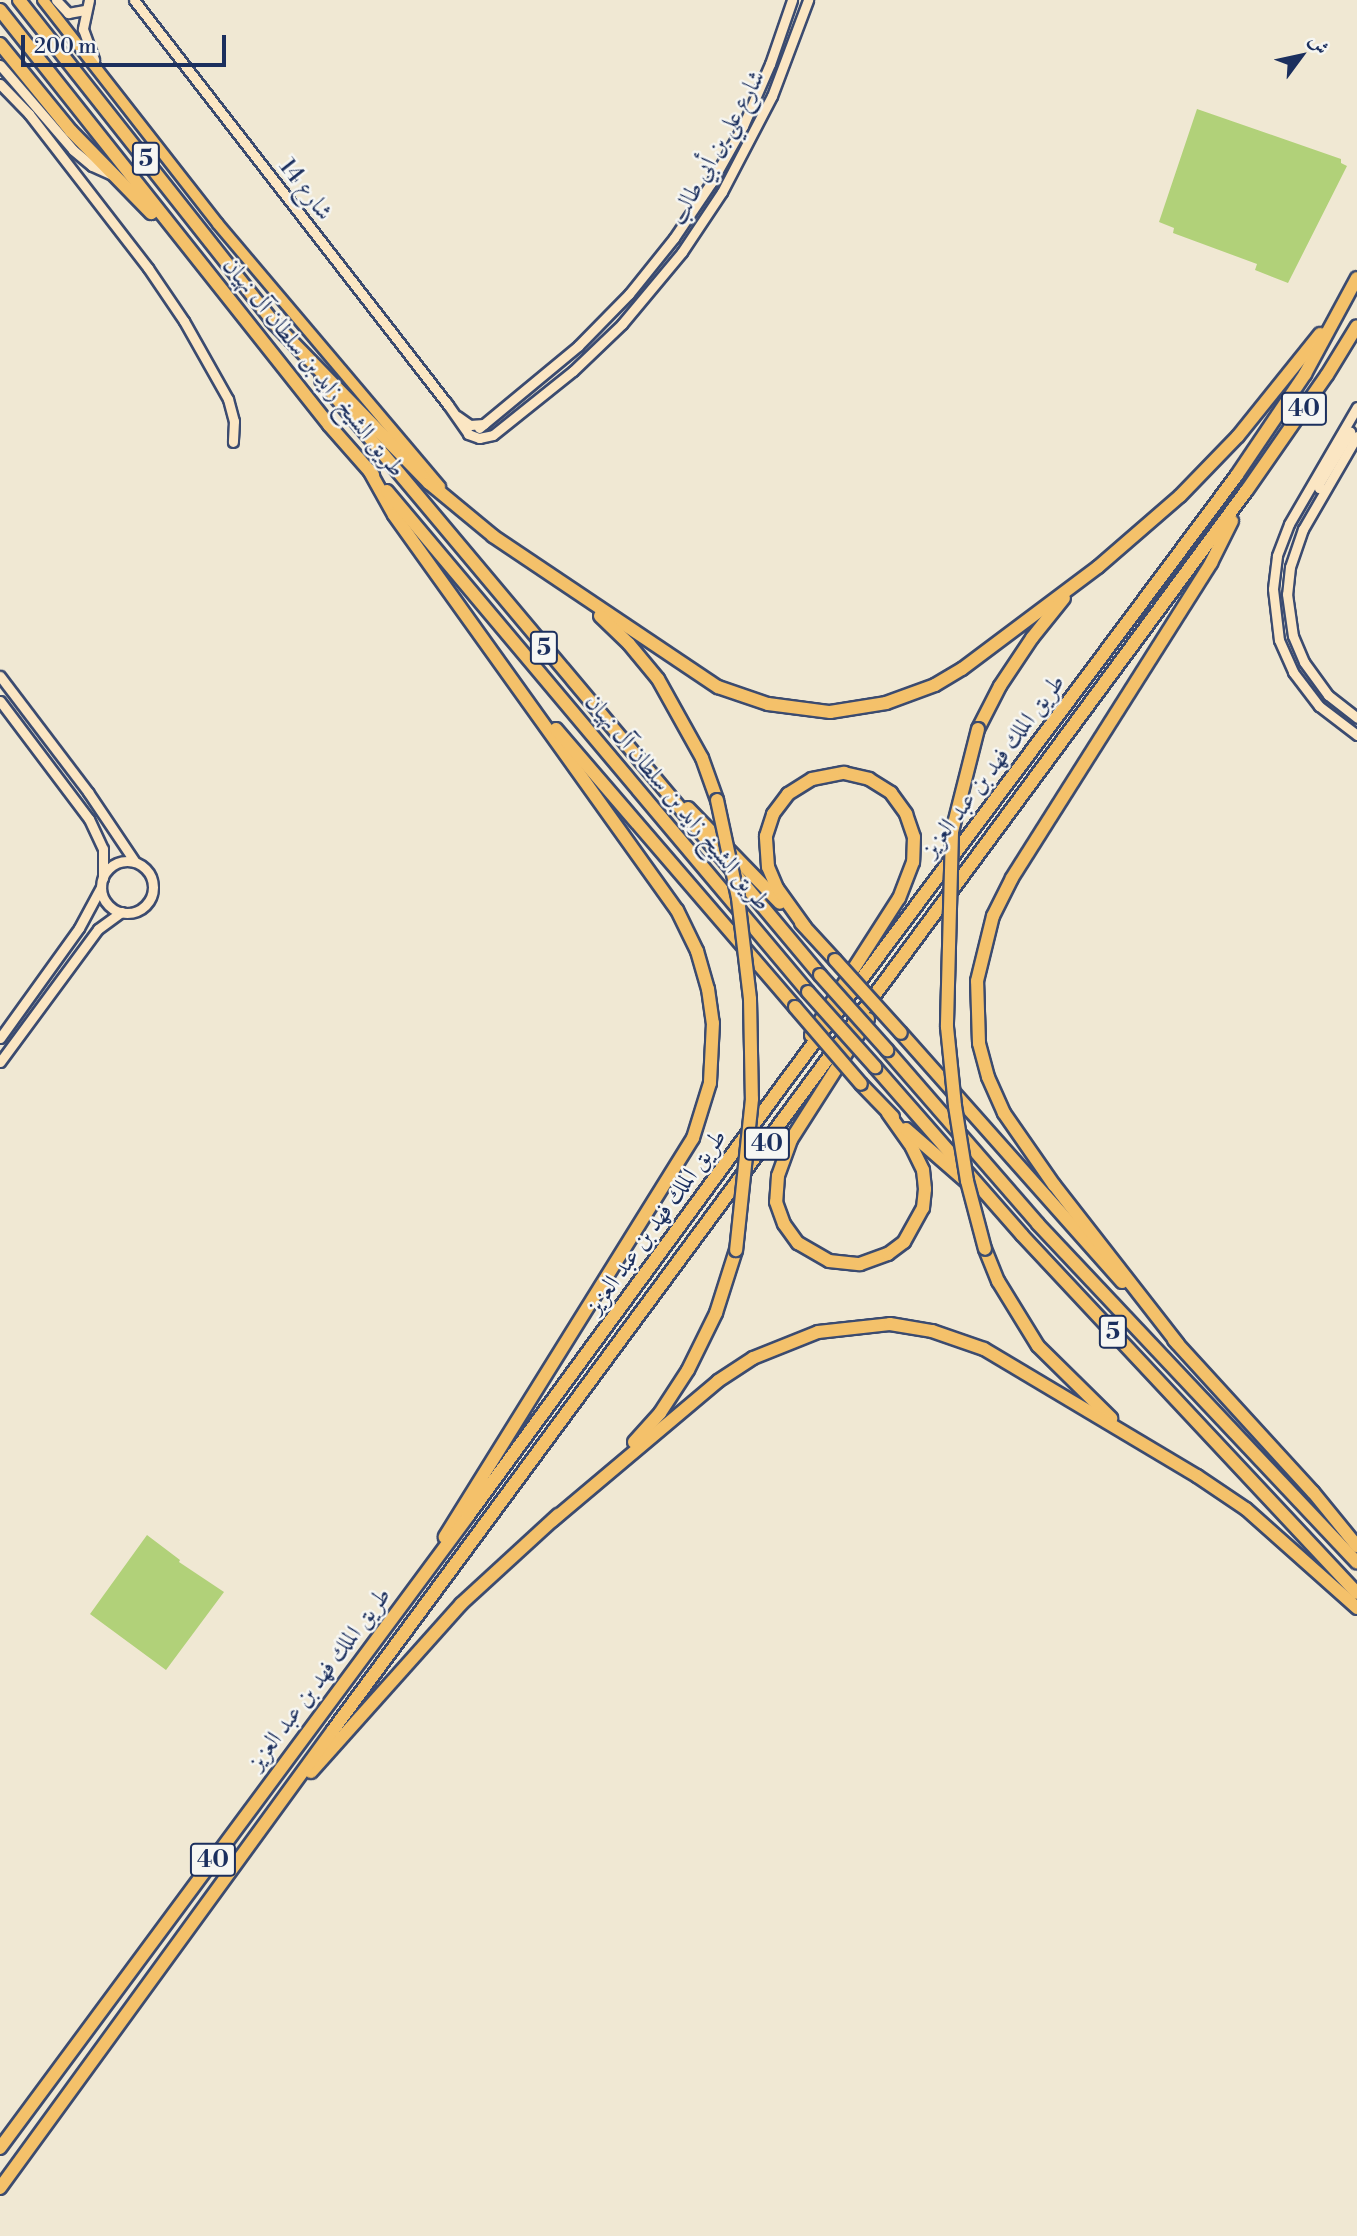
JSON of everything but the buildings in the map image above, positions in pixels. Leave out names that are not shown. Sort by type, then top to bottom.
[{"type":"highway","name":"طريق الشيخ زايد بن سلطان آل نهيان","points":[[19,0],[271,320],[820,975],[1038,1224],[1357,1563]]},
{"type":"highway","name":"طريق الشيخ زايد بن سلطان آل نهيان","points":[[0,10],[181,239],[369,470],[808,992],[1022,1235],[1357,1592]]},
{"type":"highway","name":"5","points":[[0,44],[55,113],[113,176],[181,239]]},
{"type":"highway","name":"طريق الملك فهد بن عبد العزيز","points":[[0,2148],[787,1079],[1237,475],[1305,374],[1357,278]]},
{"type":"highway","points":[[1157,1452],[1099,1408],[1038,1346],[998,1281],[985,1249],[967,1181],[955,1106],[947,1027],[952,832],[978,729],[1000,686],[1032,638],[1063,599],[1180,496],[1238,436],[1338,310]]},
{"type":"highway","points":[[271,320],[450,502],[563,584],[718,687],[768,704],[830,712],[886,703],[942,681],[1098,567]]},
{"type":"highway","name":"طريق الملك فهد بن عبد العزيز","points":[[0,2188],[1247,490],[1327,375],[1357,326]]},
{"type":"highway","points":[[369,470],[394,515],[677,910],[697,951],[708,989],[714,1053],[703,1112],[677,1168],[458,1511],[426,1571]]},
{"type":"highway","points":[[1178,1344],[1054,1185],[1004,1114],[988,1077],[979,1043],[977,981],[993,916],[1012,878],[1212,563],[1247,490]]},
{"type":"highway","points":[[285,1798],[343,1740],[461,1604],[628,1449],[676,1390],[716,1313],[736,1250],[751,1112],[750,999],[738,898],[717,800],[697,747],[658,679],[629,644],[563,584]]},
{"type":"highway","points":[[513,678],[861,1084],[888,1113],[1022,1235]]},
{"type":"highway","points":[[635,757],[835,960],[1313,1492],[1357,1546]]},
{"type":"highway","points":[[787,1079],[835,994],[899,898],[911,871],[914,846],[906,814],[891,793],[869,779],[844,773],[812,779],[788,793],[770,821],[765,844],[770,875],[805,928]]},
{"type":"highway","points":[[888,1113],[912,1147],[923,1170],[924,1198],[915,1226],[897,1249],[870,1262],[839,1264],[818,1256],[798,1243],[779,1213],[776,1189],[781,1164],[791,1140],[847,1056],[889,980]]},
{"type":"highway","points":[[552,1521],[734,1369],[795,1338],[864,1325],[890,1324],[932,1331],[984,1349],[1157,1452],[1246,1509],[1357,1608]]},
{"type":"main road","points":[[43,0],[242,253],[450,502]]},
{"type":"street","points":[[56,0],[68,13],[85,10]]},
{"type":"street","points":[[89,0],[85,10],[86,42],[109,86]]},
{"type":"street","name":"شارع 14","points":[[134,0],[446,402],[466,432],[482,438]]},
{"type":"street","name":"شارع علي بن أبي طالب","points":[[484,425],[527,391],[612,312],[681,228],[711,183],[754,102],[792,0]]},
{"type":"street","name":"شارع علي بن أبي طالب","points":[[482,438],[496,433],[536,402],[622,324],[692,237],[722,192],[772,96],[808,0]]},
{"type":"street","points":[[0,65],[79,156],[113,176]]},
{"type":"street","points":[[0,85],[29,114],[148,268],[184,321],[228,399],[234,421],[233,442]]},
{"type":"street","points":[[711,183],[713,192],[722,192]]},
{"type":"street","points":[[681,228],[688,229],[692,237]]},
{"type":"street","points":[[527,391],[527,400],[536,402]]},
{"type":"street","name":"شارع 14","points":[[446,402],[467,423],[484,425]]},
{"type":"street","points":[[1357,407],[1289,524],[1278,556],[1273,589],[1279,640],[1293,672],[1319,706],[1357,735]]},
{"type":"street","points":[[1324,490],[1319,488],[1319,484],[1357,414]]},
{"type":"street","points":[[482,438],[478,432],[484,425]]},
{"type":"street","points":[[1357,436],[1310,514],[1293,557],[1288,585],[1289,618],[1296,645],[1312,674],[1328,695],[1357,718]]},
{"type":"street","points":[[0,676],[102,812],[135,862],[151,878],[152,894],[142,908],[121,912],[98,929],[0,1062]]},
{"type":"street","points":[[0,701],[89,818],[103,849],[102,882],[105,900],[121,912]]},
{"type":"street","points":[[89,818],[95,818],[102,812]]},
{"type":"street","points":[[0,1038],[79,928],[112,866],[135,862]]},
{"type":"street","points":[[46,975],[54,978],[57,984]]},
{"type":"street","points":[[1313,1492],[1357,1539]]},
{"type":"green space","points":[[1197,109],[1341,159],[1341,163],[1347,166],[1288,283],[1255,270],[1257,264],[1173,233],[1174,228],[1159,222]]},
{"type":"green space","points":[[147,1535],[180,1560],[179,1562],[224,1592],[166,1670],[90,1614]]}]
